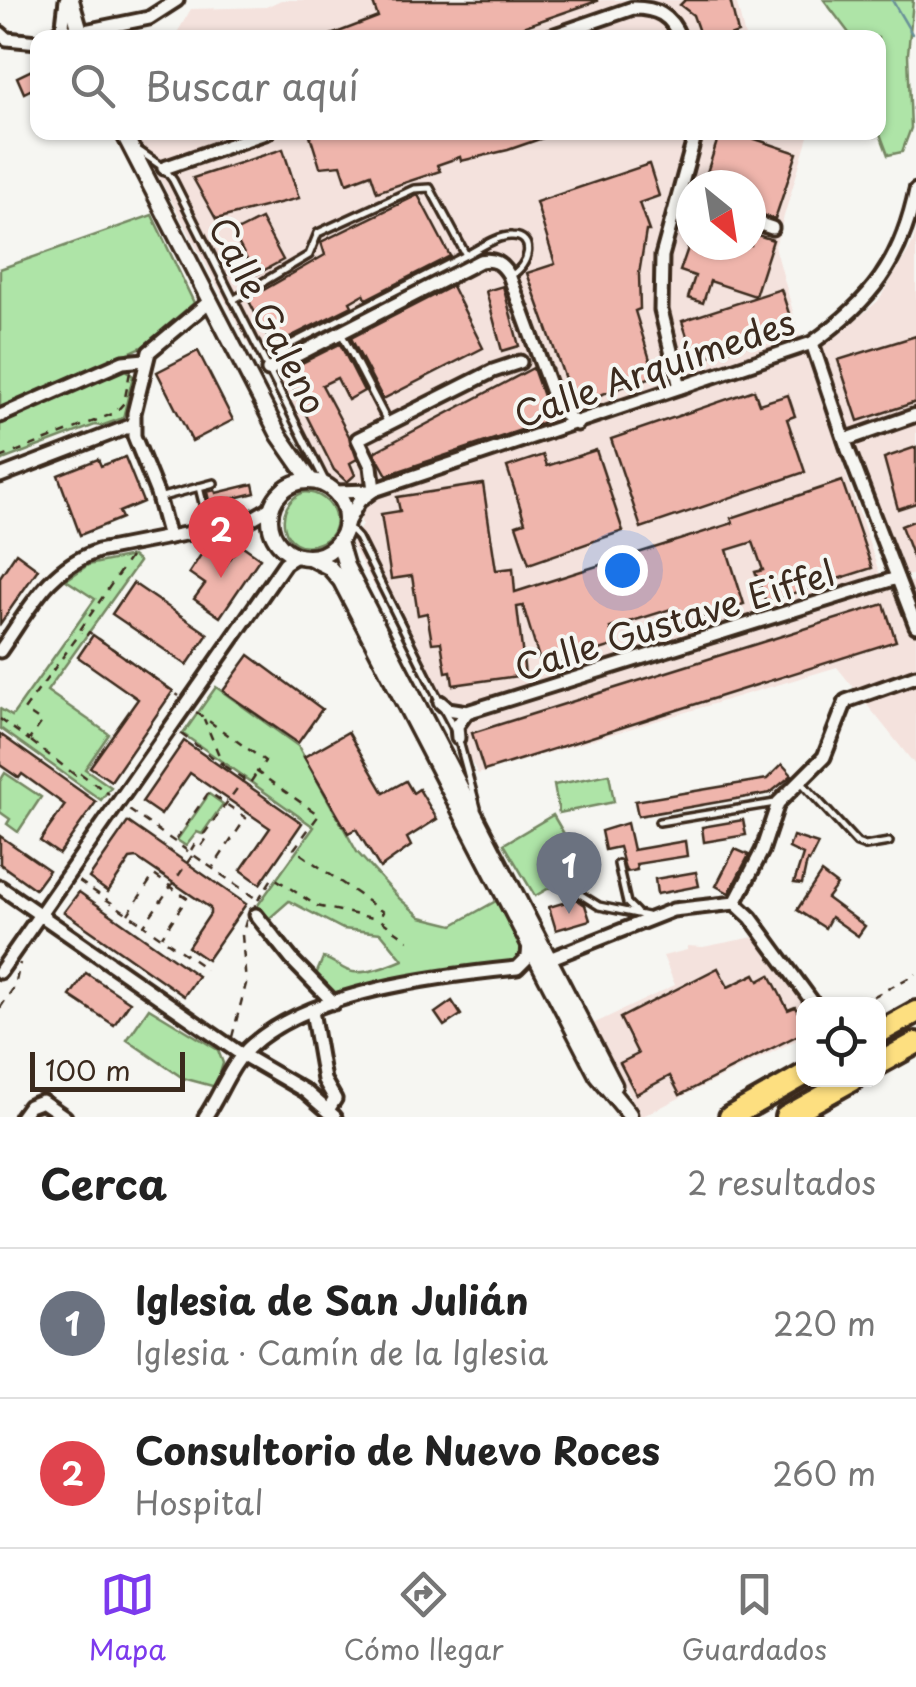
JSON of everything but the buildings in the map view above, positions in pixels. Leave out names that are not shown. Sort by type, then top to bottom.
[{"type":"highway","points":[[886,1029],[916,1012]]},
{"type":"highway","points":[[886,1060],[916,1043]]},
{"type":"highway","points":[[730,1117],[796,1080]]},
{"type":"highway","points":[[786,1117],[840,1087]]},
{"type":"street","points":[[69,0],[76,30]]},
{"type":"street","points":[[59,30],[69,0]]},
{"type":"street","points":[[101,30],[148,18],[177,0]]},
{"type":"street","points":[[569,30],[634,8],[648,8],[666,14],[675,30]]},
{"type":"street","points":[[0,34],[30,41]]},
{"type":"street","points":[[127,140],[279,435],[311,480]]},
{"type":"street","points":[[164,168],[245,140]]},
{"type":"street","points":[[689,170],[695,140]]},
{"type":"street","name":"Calle Arquímedes","points":[[349,519],[359,501],[374,490],[812,344],[836,327],[887,273],[910,220],[916,190]]},
{"type":"street","points":[[676,221],[662,256],[660,291],[680,387]]},
{"type":"street","points":[[766,226],[772,228]]},
{"type":"street","points":[[268,370],[480,261],[491,259],[503,265],[510,276],[558,410],[576,424]]},
{"type":"street","points":[[0,416],[139,361],[210,301]]},
{"type":"street","points":[[812,344],[916,626]]},
{"type":"street","points":[[139,361],[132,425],[169,537]]},
{"type":"street","points":[[283,490],[296,482],[311,480],[332,488],[374,490],[371,466],[358,440],[492,371],[520,362]]},
{"type":"street","points":[[675,366],[711,378]]},
{"type":"street","points":[[658,395],[675,366]]},
{"type":"street","points":[[550,433],[558,410]]},
{"type":"street","points":[[845,440],[916,416]]},
{"type":"street","points":[[0,476],[132,425]]},
{"type":"street","points":[[0,652],[60,569],[77,558],[254,520],[272,507],[283,490],[288,463],[279,435]]},
{"type":"street","points":[[0,972],[285,562],[302,556],[320,556],[339,542],[349,519],[332,488]]},
{"type":"street","points":[[272,507],[270,522],[283,548],[329,567],[341,581],[597,1075],[630,1116]]},
{"type":"street","points":[[339,542],[346,566],[630,1116]]},
{"type":"street","name":"Calle Gustave Eiffel","points":[[467,712],[897,578]]},
{"type":"street","points":[[549,959],[673,910],[736,902],[762,850],[778,803],[824,757],[846,702],[916,676]]},
{"type":"street","points":[[440,702],[448,709],[467,712],[458,726],[458,738]]},
{"type":"street","points":[[0,887],[242,1055],[305,1091],[332,1114],[335,1100],[324,1080],[312,1011]]},
{"type":"street","points":[[736,902],[809,997]]},
{"type":"street","points":[[256,915],[334,1003]]},
{"type":"street","points":[[206,1117],[242,1055],[275,1029],[334,1003],[421,980],[517,968],[528,957],[529,943]]},
{"type":"street","points":[[21,1117],[28,1106],[42,1100],[66,1117]]},
{"type":"lane","points":[[129,140],[164,168]]},
{"type":"lane","name":"Calle Galeno","points":[[164,168],[332,488]]},
{"type":"lane","points":[[232,300],[309,255],[318,233],[414,189],[430,188],[466,255]]},
{"type":"lane","points":[[268,370],[287,346],[466,255],[512,236],[519,238],[528,250],[528,258],[522,270],[510,276]]},
{"type":"lane","points":[[341,332],[388,424]]},
{"type":"lane","points":[[159,498],[214,484]]},
{"type":"lane","points":[[198,487],[209,529]]},
{"type":"lane","points":[[349,519],[358,538]]},
{"type":"lane","points":[[349,519],[458,738],[480,826]]},
{"type":"lane","points":[[800,781],[857,843],[864,846],[889,842]]},
{"type":"lane","points":[[658,822],[778,803]]},
{"type":"lane","points":[[618,864],[626,902],[638,914]]},
{"type":"lane","points":[[562,883],[600,906],[656,917]]},
{"type":"path","points":[[0,458],[115,412],[124,402],[139,361]]},
{"type":"path","points":[[29,740],[42,722],[24,710],[134,552]]},
{"type":"path","points":[[82,631],[87,635],[89,632],[179,696]]},
{"type":"path","points":[[181,734],[250,783],[265,761],[196,712]]},
{"type":"path","points":[[204,718],[223,765]]},
{"type":"path","points":[[0,719],[58,763],[110,795]]},
{"type":"path","points":[[257,772],[319,815],[294,849],[383,912],[378,919]]},
{"type":"path","points":[[144,925],[194,846],[199,849],[208,836],[204,834],[244,779]]},
{"type":"path","points":[[174,842],[209,792],[246,818],[212,868]]},
{"type":"path","points":[[129,810],[258,900],[273,877],[317,906],[378,919],[408,940]]},
{"type":"path","points":[[128,914],[154,876],[187,898],[161,937]]},
{"type":"path","points":[[79,882],[206,969]]},
{"type":"path","points":[[232,1039],[246,984],[244,925],[247,918],[256,915],[255,898]]},
{"type":"path","points":[[872,997],[916,974]]},
{"type":"shaded area","points":[[281,0],[736,0],[743,30],[179,30],[191,9],[266,7]]},
{"type":"shaded area","points":[[139,140],[807,140],[775,246],[799,334],[884,587],[916,581],[916,766],[837,667],[478,774],[351,544],[362,525],[347,487],[316,470]]},
{"type":"shaded area","points":[[916,231],[916,574],[897,578],[820,346],[878,301],[913,243]]},
{"type":"shaded area","points":[[759,936],[802,997],[796,997],[796,1040],[641,1117],[593,1024],[675,985],[663,956],[687,950],[687,946],[703,947]]},
{"type":"green space","points":[[824,0],[913,0],[908,54],[911,128],[902,152],[888,155],[882,140],[886,140],[886,30],[847,30]]},
{"type":"green space","points":[[152,215],[194,303],[142,347],[0,411],[0,269]]},
{"type":"green space","points":[[123,368],[133,376],[123,418],[0,461],[0,422]]},
{"type":"green space","points":[[304,492],[324,499],[336,523],[327,539],[305,546],[289,536],[284,517],[293,498]]},
{"type":"green space","points":[[132,556],[139,562],[47,691],[109,734],[85,769],[111,787],[101,800],[0,728],[0,709],[12,716],[95,599],[66,580],[88,565]]},
{"type":"green space","points":[[216,687],[298,746],[357,852],[421,917],[453,925],[505,896],[529,943],[522,964],[334,1003],[313,982],[323,958],[359,972],[403,960],[381,933],[343,929],[289,901],[263,924],[256,915],[258,905],[314,827],[183,734]]},
{"type":"green space","points":[[5,773],[41,797],[18,832],[0,812],[0,781]]},
{"type":"green space","points":[[609,774],[614,802],[559,813],[554,785]]},
{"type":"green space","points":[[209,794],[223,804],[202,834],[197,832],[186,846],[177,840]]},
{"type":"green space","points":[[553,815],[584,868],[535,896],[504,844]]},
{"type":"green space","points":[[149,1008],[218,1050],[223,1063],[216,1087],[183,1078],[127,1040]]},
{"type":"waterway","points":[[892,0],[912,34]]},
{"type":"place","name":"Consultorio de Nuevo Roces","points":[[221,578]]},
{"type":"place","name":"Iglesia de San Julián","points":[[569,914]]}]
